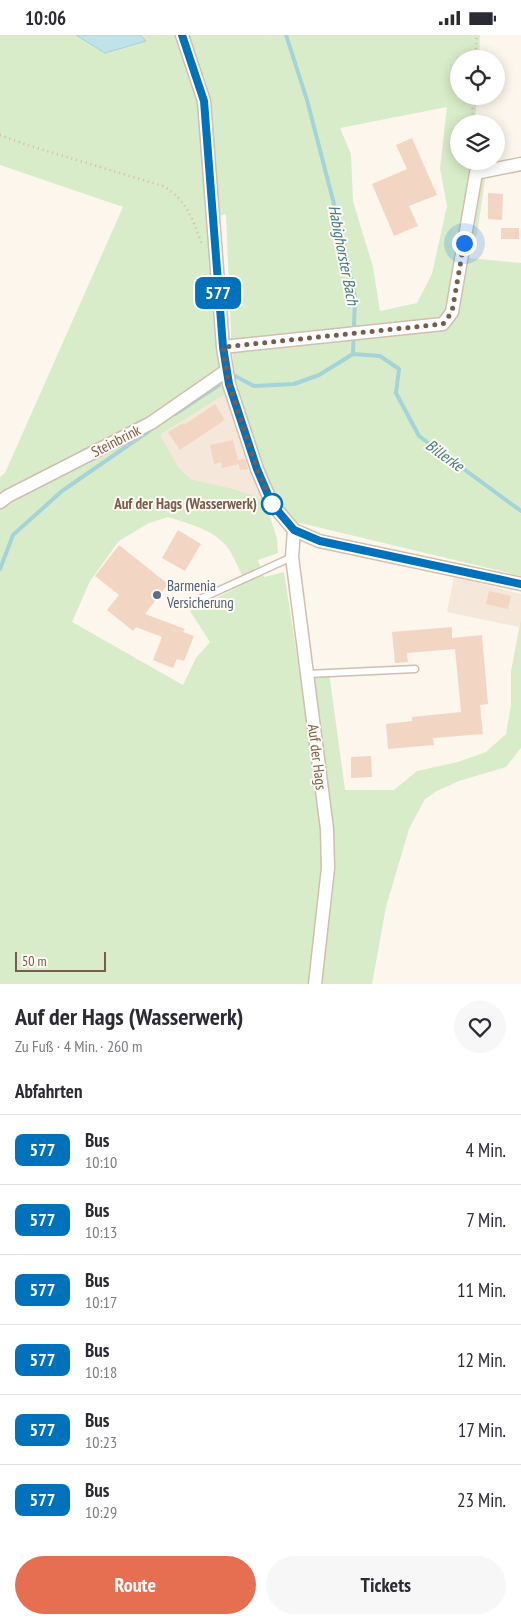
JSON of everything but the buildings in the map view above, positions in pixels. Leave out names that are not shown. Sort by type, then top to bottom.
[{"type":"street","points":[[182,35],[204,101],[226,371],[257,469],[272,504],[294,530],[320,541],[521,584]]},
{"type":"street","points":[[223,347],[443,324],[452,312],[476,173],[521,164]]},
{"type":"street","name":"Steinbrink","points":[[0,503],[8,496],[151,423],[226,371]]},
{"type":"street","name":"Auf der Hags","points":[[294,530],[292,557],[327,829],[328,868],[315,984]]},
{"type":"lane","points":[[200,599],[292,557]]},
{"type":"lane","points":[[307,674],[415,669]]},
{"type":"path","points":[[476,50],[477,35]]},
{"type":"path","points":[[0,135],[163,186],[175,193],[188,209],[205,251]]},
{"type":"shaded area","points":[[227,393],[264,499],[234,489],[191,479],[180,469],[160,435]]},
{"type":"shaded area","points":[[454,577],[521,594],[519,627],[447,612]]},
{"type":"green space","points":[[0,35],[480,35],[479,50],[450,50],[450,105],[476,105],[476,115],[450,115],[450,170],[477,170],[485,180],[477,234],[469,258],[521,263],[521,576],[296,522],[275,498],[264,471],[235,383],[226,214],[208,219],[214,329],[221,372],[227,393],[160,435],[180,469],[191,479],[234,489],[264,499],[277,538],[278,553],[258,560],[264,577],[284,572],[300,675],[329,672],[345,790],[394,790],[417,771],[458,762],[486,752],[506,734],[511,705],[511,671],[521,618],[521,748],[506,767],[459,781],[425,799],[409,829],[386,907],[372,984],[321,984],[331,829],[320,822],[323,865],[310,984],[0,984],[0,477],[5,473],[123,207],[0,165]],"holes":[[[447,107],[440,168],[447,206],[432,274],[417,303],[380,311],[373,267],[353,201],[351,154],[340,128]],[[168,517],[210,533],[224,544],[230,551],[246,583],[190,611],[210,642],[196,658],[183,685],[72,622],[90,581],[119,541],[149,523]]]},
{"type":"water","points":[[76,35],[140,35],[146,41],[105,53]]},
{"type":"waterway","name":"Habighorster Bach","points":[[235,376],[254,386],[294,384],[319,375],[353,354],[355,298],[341,231],[307,100],[286,35]]},
{"type":"waterway","name":"Billerke","points":[[353,354],[380,356],[399,369],[396,393],[419,436],[521,511]]},
{"type":"waterway","name":"Habighorster Bach","points":[[175,414],[219,385]]},
{"type":"waterway","name":"Habighorster Bach","points":[[0,569],[13,535],[62,491],[149,431]]},
{"type":"bus line","name":"577","points":[[182,35],[204,101],[226,371],[257,469],[272,504],[294,530],[320,541],[521,584]]},
{"type":"place","name":"Auf der Hags (Wasserwerk)","points":[[272,504]]},
{"type":"place","name":"Barmenia Versicherung","points":[[157,595]]},
{"type":"route","points":[[272,504],[257,469],[229,384],[223,347],[443,324],[452,312],[464,243]]}]
